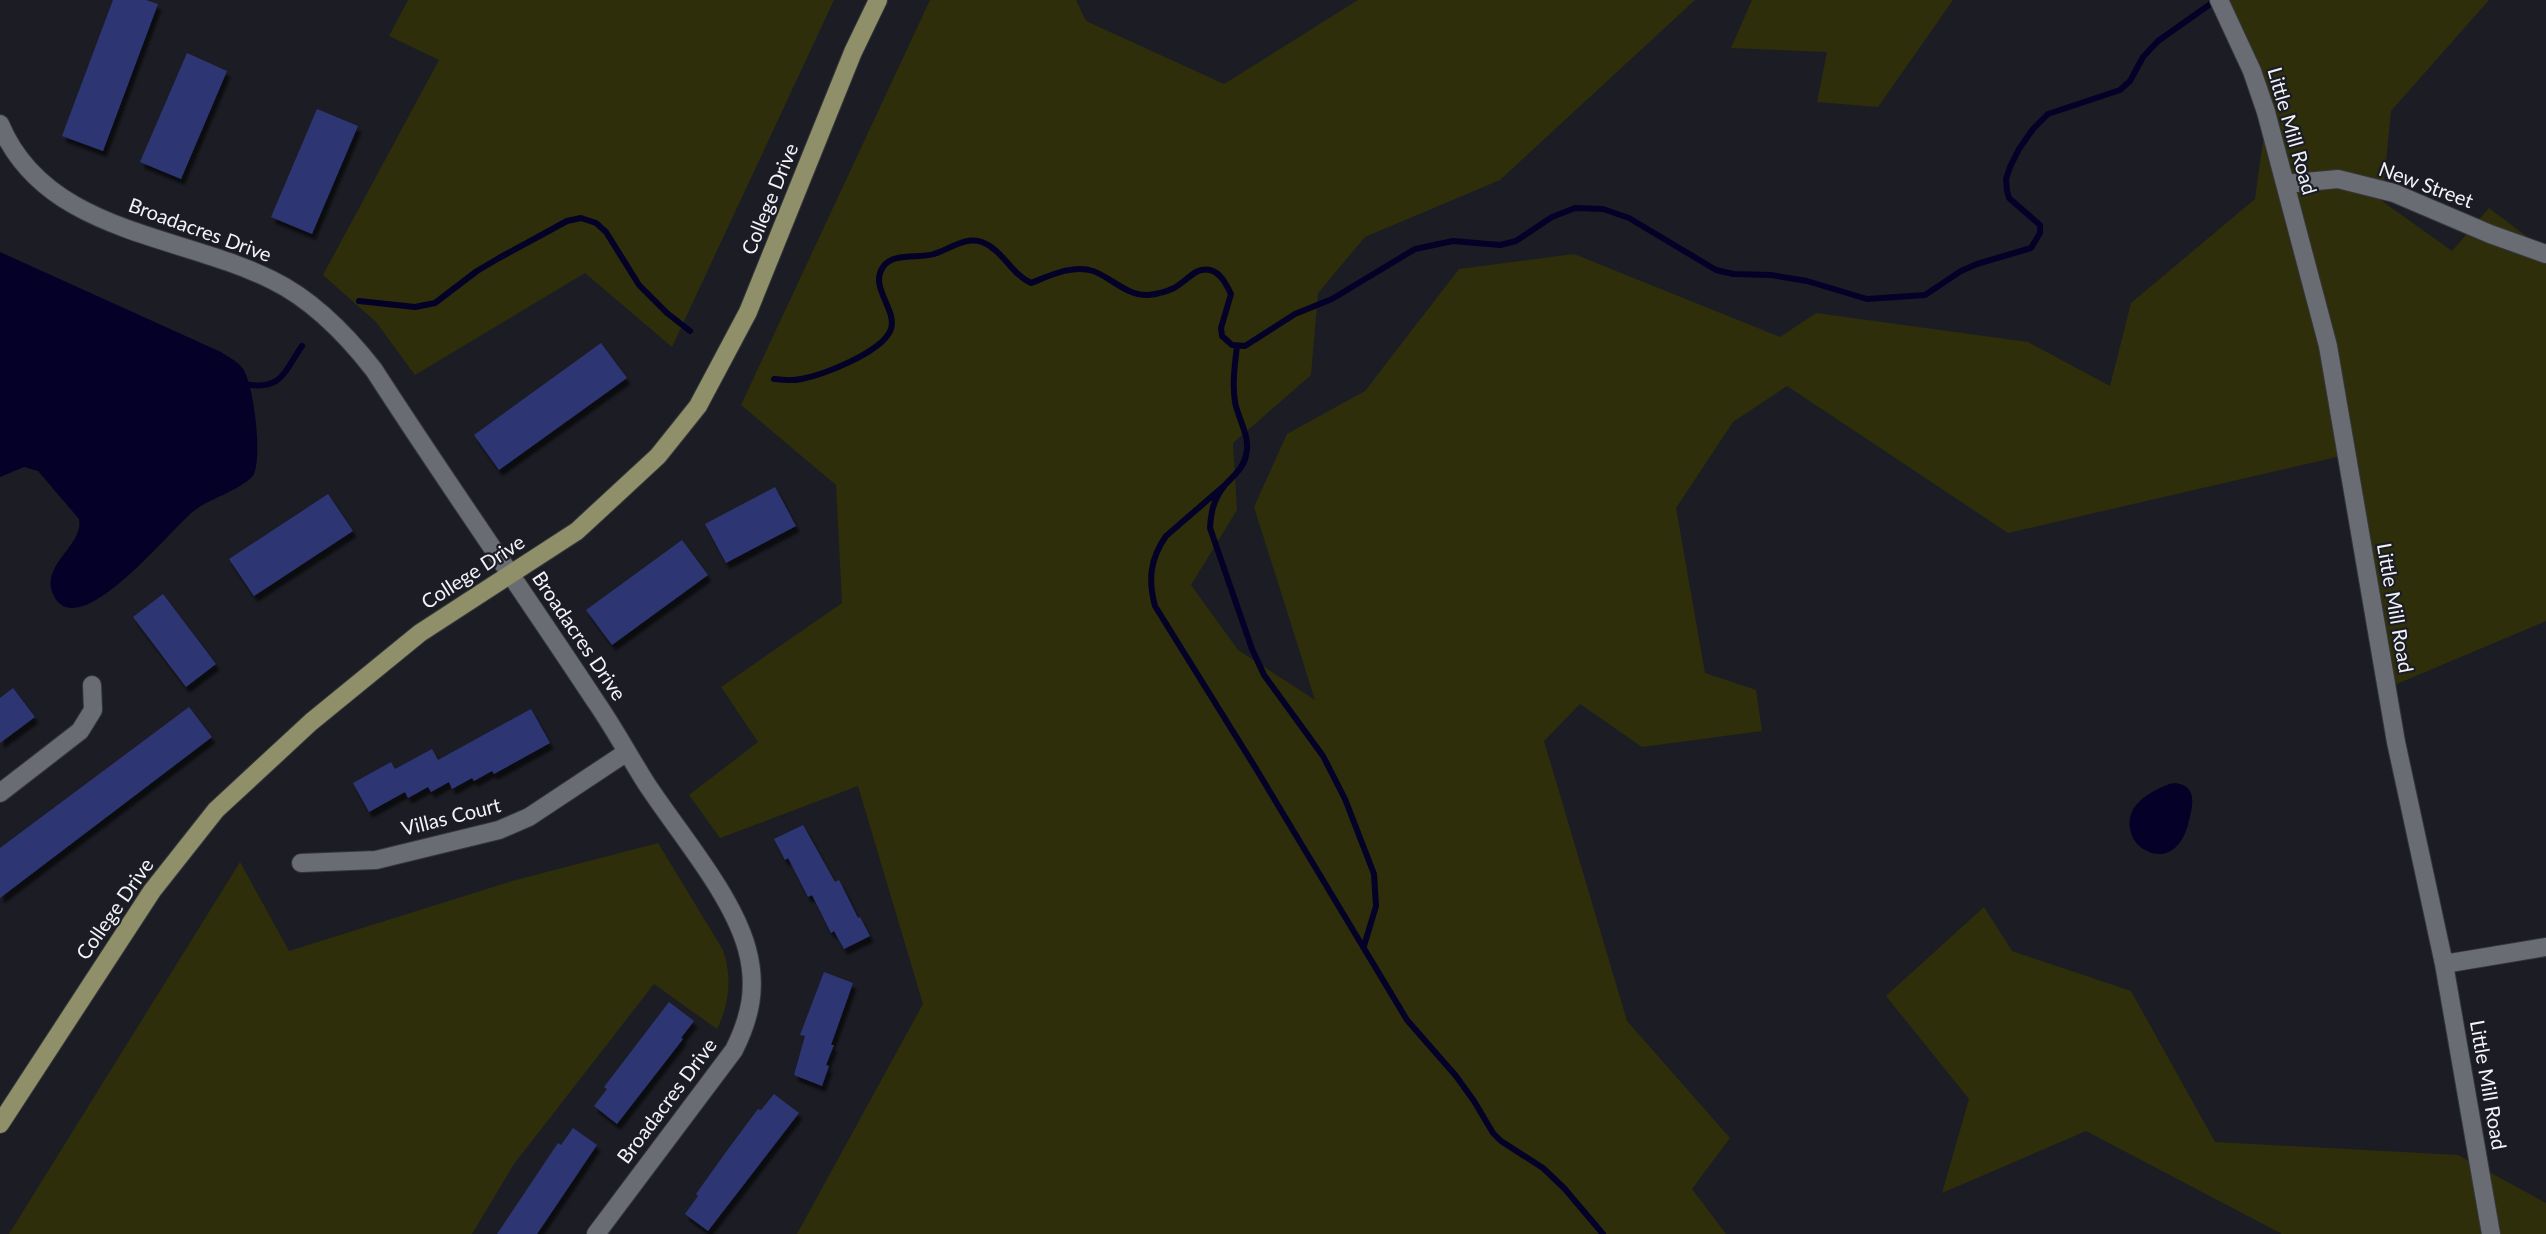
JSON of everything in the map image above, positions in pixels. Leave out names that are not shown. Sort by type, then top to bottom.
[{"type":"main road","name":"College Drive","points":[[0,1124],[152,891],[216,810],[311,722],[420,633],[578,531],[658,456],[698,406],[748,312],[853,52],[878,0]]},
{"type":"street","name":"Little Mill Road","points":[[2219,0],[2252,71],[2328,346],[2396,742],[2444,964],[2491,1234]]},
{"type":"street","name":"Broadacres Drive","points":[[0,124],[29,171],[44,186],[64,200],[112,223],[254,271],[274,281],[316,309],[341,331],[374,370],[595,700],[654,796],[725,900],[747,950],[752,982],[749,1017],[734,1050],[596,1234]]},
{"type":"street","name":"New Street","points":[[2285,184],[2338,179],[2394,193],[2490,234],[2546,254]]},
{"type":"street","points":[[0,793],[80,731],[93,710],[93,686]]},
{"type":"street","name":"Villas Court","points":[[301,863],[376,860],[499,830],[529,817],[627,752]]},
{"type":"street","points":[[2444,964],[2546,947]]},
{"type":"shaded area","points":[[408,0],[834,0],[672,347],[585,273],[415,375],[376,322],[323,275],[439,60],[389,36]]},
{"type":"shaded area","points":[[930,0],[1076,0],[1086,21],[1224,84],[1358,0],[1695,0],[1500,180],[1365,237],[1318,293],[1311,375],[1233,443],[1237,510],[1191,585],[1238,650],[1315,700],[1254,507],[1287,434],[1365,391],[1459,269],[1574,254],[1780,337],[1816,313],[2028,342],[2110,386],[2131,303],[2255,199],[2266,119],[2213,0],[2489,0],[2391,111],[2382,201],[2452,251],[2489,208],[2546,251],[2546,621],[2392,686],[2345,455],[2008,533],[1787,386],[1733,422],[1676,508],[1705,673],[1756,690],[1762,731],[1642,747],[1580,704],[1544,741],[1627,1021],[1730,1138],[1692,1189],[1726,1234],[797,1234],[923,1004],[858,786],[720,838],[689,795],[758,742],[721,687],[842,603],[836,485],[741,405]]},
{"type":"shaded area","points":[[1752,0],[1953,0],[1878,107],[1817,102],[1827,52],[1731,48]]},
{"type":"shaded area","points":[[0,252],[221,352],[241,366],[251,390],[257,439],[256,467],[253,476],[247,482],[194,511],[125,579],[103,596],[82,606],[65,607],[53,594],[51,583],[52,573],[79,529],[79,519],[38,471],[24,467],[0,477]]},
{"type":"shaded area","points":[[2174,783],[2188,788],[2191,793],[2192,805],[2188,825],[2182,839],[2172,850],[2167,853],[2153,853],[2139,846],[2135,841],[2130,828],[2131,815],[2138,803],[2145,797]]},
{"type":"shaded area","points":[[658,843],[723,950],[728,970],[728,990],[725,1009],[717,1029],[654,984],[514,1164],[472,1234],[9,1234],[240,862],[289,951],[512,881]]},
{"type":"shaded area","points":[[1984,907],[2012,951],[2131,991],[2215,1142],[2458,1155],[2546,1203],[2546,1234],[2282,1234],[2086,1131],[1942,1193],[1969,1099],[1886,996]]},
{"type":"building","points":[[113,0],[146,0],[158,4],[103,151],[62,136]]},
{"type":"building","points":[[187,53],[227,71],[181,179],[140,162]]},
{"type":"building","points":[[317,109],[358,126],[312,234],[271,217]]},
{"type":"building","points":[[601,343],[627,378],[499,470],[474,435]]},
{"type":"building","points":[[775,487],[796,526],[726,563],[705,524]]},
{"type":"building","points":[[328,494],[353,531],[254,596],[229,559]]},
{"type":"building","points":[[682,540],[708,575],[612,645],[586,610]]},
{"type":"building","points":[[163,594],[216,664],[186,687],[133,617]]},
{"type":"building","points":[[13,688],[35,717],[0,743],[0,698]]},
{"type":"building","points":[[189,707],[212,737],[0,898],[0,848]]},
{"type":"building","points":[[531,709],[550,743],[494,774],[492,771],[474,781],[472,778],[452,789],[449,782],[431,792],[428,787],[408,798],[405,792],[369,812],[353,783],[391,762],[395,769],[432,749],[438,760]]},
{"type":"building","points":[[803,825],[835,882],[839,880],[870,936],[844,949],[834,931],[831,933],[812,895],[808,897],[788,858],[785,860],[774,839]]},
{"type":"building","points":[[824,972],[853,983],[831,1045],[834,1045],[826,1065],[829,1066],[822,1086],[794,1075],[805,1036],[800,1035]]},
{"type":"building","points":[[669,1002],[694,1021],[681,1038],[683,1039],[617,1124],[594,1106],[607,1089],[604,1087]]},
{"type":"building","points":[[774,1094],[799,1113],[708,1231],[685,1214],[698,1196],[696,1194],[726,1152],[758,1109],[761,1110]]},
{"type":"building","points":[[573,1128],[597,1145],[537,1234],[497,1234],[558,1143],[561,1145]]},
{"type":"waterway","points":[[774,379],[798,380],[811,377],[851,361],[877,346],[886,338],[892,321],[879,282],[883,267],[887,262],[893,259],[934,254],[970,241],[982,242],[989,246],[1018,274],[1031,283],[1061,272],[1085,269],[1100,274],[1133,293],[1148,295],[1174,288],[1200,270],[1214,271],[1220,276],[1231,294],[1221,328],[1222,336],[1232,345],[1245,346],[1295,314],[1332,299],[1415,249],[1453,241],[1500,245],[1516,241],[1552,217],[1575,208],[1603,209],[1629,218],[1716,270],[1733,274],[1771,275],[1807,281],[1867,299],[1925,295],[1961,271],[2031,248],[2040,233],[2040,225],[2009,198],[2006,179],[2019,149],[2033,129],[2048,114],[2120,90],[2130,81],[2143,57],[2158,41],[2216,0]]},
{"type":"waterway","points":[[359,301],[415,307],[435,303],[477,271],[499,258],[567,221],[581,218],[596,223],[606,232],[639,285],[667,313],[690,331]]},
{"type":"waterway","points":[[244,384],[266,385],[274,382],[285,372],[302,346]]},
{"type":"waterway","points":[[1237,346],[1234,395],[1246,435],[1247,448],[1243,464],[1221,490],[1216,500],[1212,510],[1210,528],[1252,649],[1264,675],[1323,756],[1345,799],[1374,874],[1376,906],[1364,946]]},
{"type":"waterway","points":[[1225,485],[1166,536],[1157,553],[1152,570],[1155,606],[1407,1020],[1456,1076],[1493,1133],[1501,1141],[1543,1168],[1564,1188],[1603,1234]]}]
